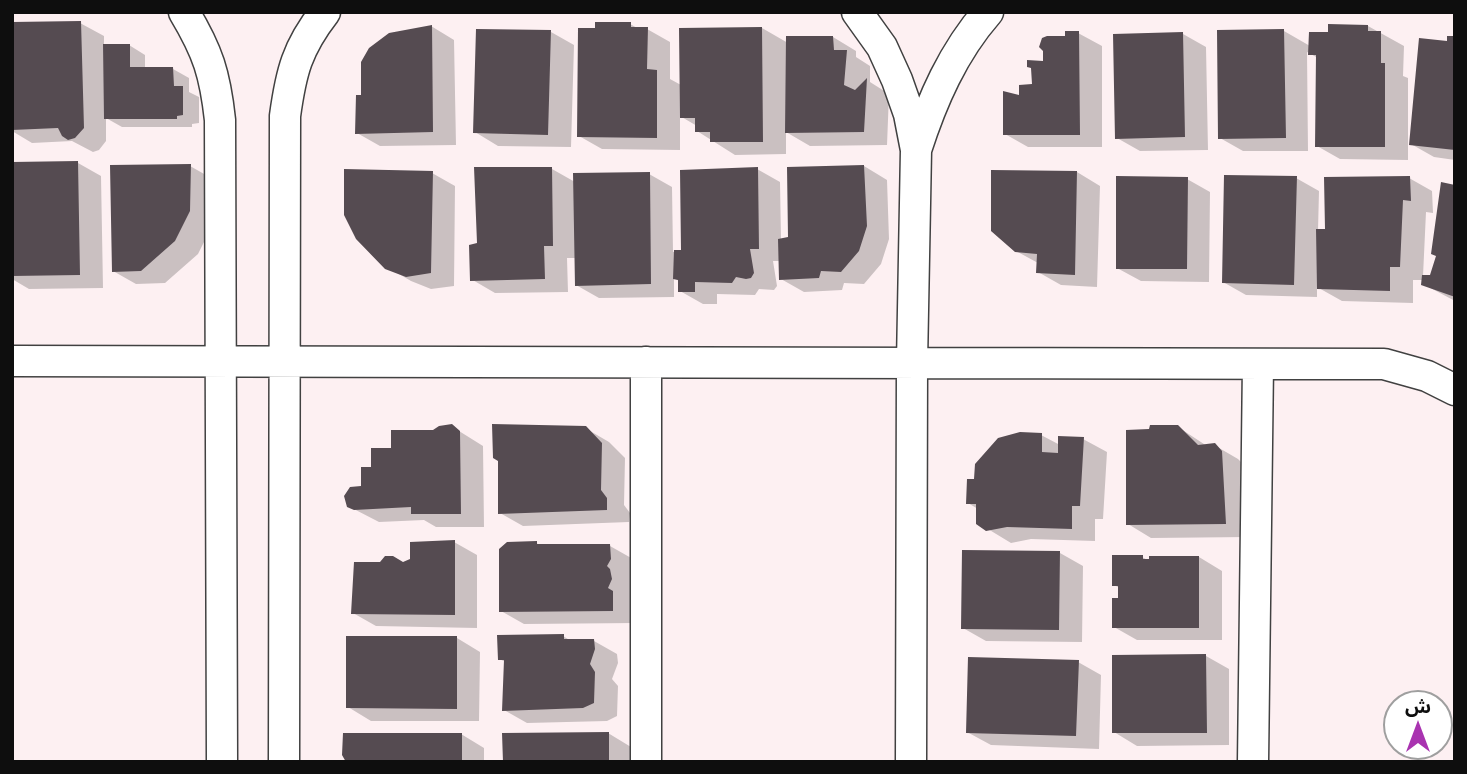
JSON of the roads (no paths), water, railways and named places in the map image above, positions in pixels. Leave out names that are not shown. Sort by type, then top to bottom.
[{"type":"street","points":[[184,12],[201,40],[215,79],[220,120],[222,762]]},
{"type":"street","points":[[284,762],[285,116],[291,74],[307,35],[325,12]]},
{"type":"street","points":[[857,12],[881,47],[897,80],[909,114],[916,150],[912,363],[911,762]]},
{"type":"street","points":[[916,150],[942,81],[988,12]]},
{"type":"street","points":[[12,361],[1384,363],[1427,376],[1455,390]]},
{"type":"street","points":[[646,362],[646,762]]},
{"type":"street","points":[[1253,762],[1258,363]]}]
